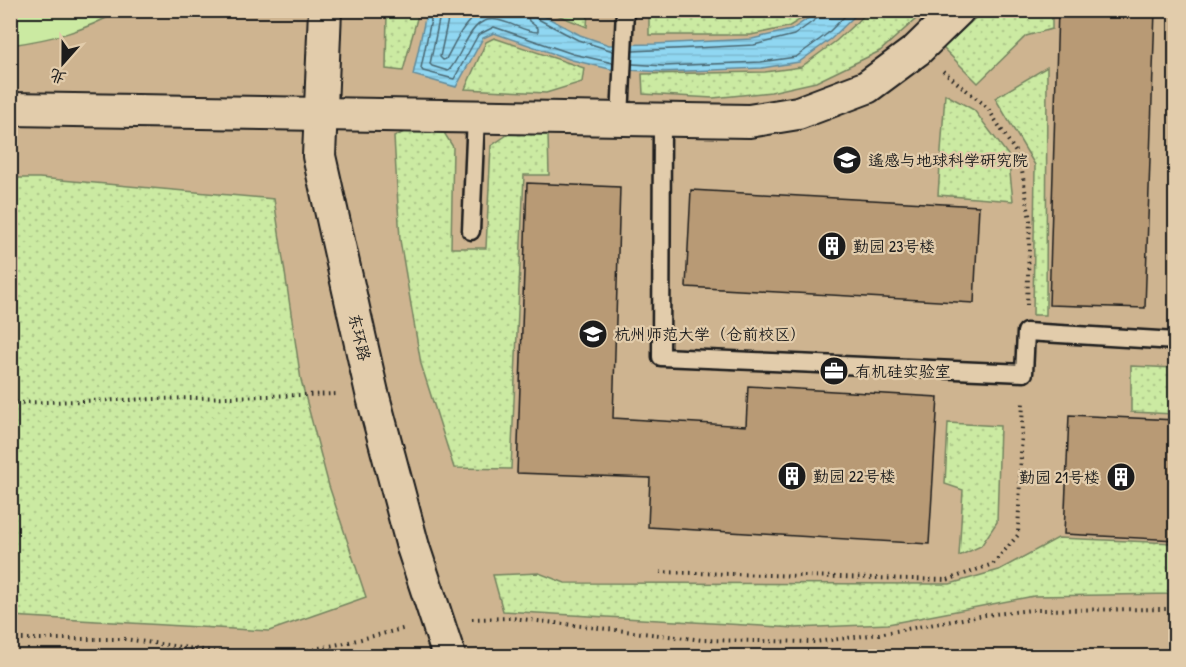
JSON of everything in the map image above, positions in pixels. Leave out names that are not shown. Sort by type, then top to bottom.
[{"type":"street","name":"东环路","points":[[325,10],[319,156],[372,393],[413,547],[449,657]]},
{"type":"street","points":[[10,109],[749,121],[798,113],[867,87],[917,51],[958,10]]},
{"type":"lane","points":[[620,119],[626,10]]},
{"type":"lane","points":[[471,231],[476,116]]},
{"type":"lane","points":[[662,120],[661,357],[1024,373],[1026,332],[1176,341]]},
{"type":"path","points":[[917,51],[987,107],[1020,159],[1030,220],[1026,332]]},
{"type":"path","points":[[660,572],[947,580],[993,564],[1018,535],[1024,373]]},
{"type":"path","points":[[10,403],[372,393]]},
{"type":"path","points":[[471,619],[512,618],[703,640],[815,642],[879,634],[985,615],[1032,610],[1176,609]]},
{"type":"path","points":[[278,657],[345,644],[408,627]]},
{"type":"path","points":[[10,639],[125,639],[263,657]]},
{"type":"shaded area","name":"杭州师范大学（仓前校区）","points":[[11,11],[1175,11],[1175,656],[11,656]]},
{"type":"green space","points":[[649,10],[814,11],[788,27],[751,35],[649,35]]},
{"type":"green space","points":[[10,11],[119,11],[66,34],[11,45]]},
{"type":"green space","points":[[387,11],[419,11],[403,71],[386,69]]},
{"type":"green space","points":[[547,11],[588,11],[587,27],[550,12]]},
{"type":"green space","points":[[869,11],[925,11],[880,51],[816,82],[771,92],[713,98],[643,94],[642,74],[765,72],[801,67],[836,41]]},
{"type":"green space","points":[[983,11],[1052,11],[1052,29],[1026,36],[978,83],[943,48]]},
{"type":"green space","points":[[494,38],[584,68],[582,82],[546,93],[465,89],[486,42]]},
{"type":"green space","points":[[1047,67],[1046,315],[1033,315],[1035,165],[995,98]]},
{"type":"green space","points":[[945,94],[974,110],[1008,155],[1013,201],[938,195]]},
{"type":"green space","points":[[412,128],[443,131],[453,147],[451,248],[486,248],[491,146],[510,133],[548,134],[549,175],[524,175],[511,469],[454,468],[421,364],[400,240],[394,137]]},
{"type":"green space","points":[[10,178],[39,178],[274,199],[301,380],[329,486],[366,597],[269,631],[11,616]]},
{"type":"green space","points":[[1131,366],[1175,368],[1175,414],[1131,412]]},
{"type":"green space","points":[[948,423],[1000,426],[997,522],[981,546],[959,556],[963,490],[945,484]]},
{"type":"green space","points":[[1058,538],[1175,543],[1175,594],[1034,596],[888,624],[796,628],[503,611],[493,575],[539,573],[565,583],[950,584],[999,570]]},
{"type":"water","points":[[430,11],[535,11],[580,35],[609,45],[752,39],[791,30],[819,11],[860,11],[831,39],[799,62],[762,68],[664,72],[610,69],[572,60],[494,33],[483,38],[456,87],[413,75],[426,14]]},
{"type":"building","points":[[1058,10],[1155,10],[1145,308],[1049,305]]},
{"type":"building","points":[[527,183],[620,187],[613,418],[746,426],[748,386],[938,397],[929,544],[648,527],[650,478],[517,473]]},
{"type":"building","name":"勤园 23号楼","points":[[691,190],[979,206],[974,303],[686,287]]},
{"type":"building","name":"勤园 21号楼","points":[[1069,415],[1176,420],[1176,540],[1064,534]]},
{"type":"place","name":"遥感与地球科学研究院","points":[[847,160]]},
{"type":"place","name":"勤园 23号楼","points":[[832,246]]},
{"type":"place","name":"杭州师范大学（仓前校区）","points":[[593,334]]},
{"type":"place","name":"有机硅实验室","points":[[834,371]]},
{"type":"place","name":"勤园 22号楼","points":[[792,476]]},
{"type":"place","name":"勤园 21号楼","points":[[1121,477]]}]
